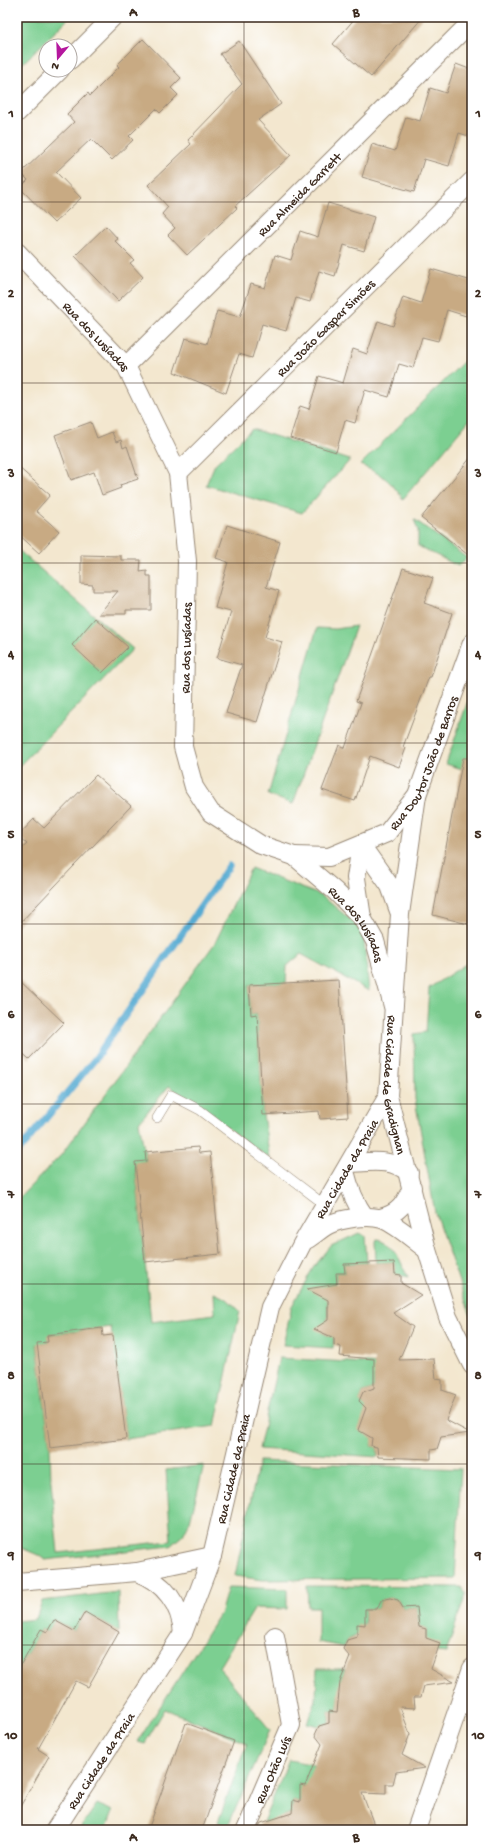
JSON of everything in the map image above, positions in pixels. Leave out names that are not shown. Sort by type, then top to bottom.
[{"type":"street","points":[[78,52],[113,17]]},
{"type":"street","name":"Rua Almeida Garrett","points":[[126,366],[472,22]]},
{"type":"street","points":[[17,113],[52,78]]},
{"type":"street","name":"Rua João Gaspar Simões","points":[[178,473],[472,181]]},
{"type":"street","name":"Rua dos Lusíadas","points":[[17,252],[126,366],[178,473],[187,561],[184,747],[194,787],[211,813],[261,845],[294,856],[336,891],[362,918],[375,941],[393,1006]]},
{"type":"street","name":"Rua Doutor João de Barros","points":[[294,856],[330,857],[387,833],[417,795],[472,642]]},
{"type":"street","name":"Rua Cidade de Gradignan","points":[[417,795],[400,914],[388,1096],[427,1250],[448,1317],[472,1365]]},
{"type":"street","points":[[361,845],[390,886],[400,914]]},
{"type":"street","points":[[361,845],[356,878],[362,918]]},
{"type":"street","name":"Rua Cidade da Praia","points":[[55,1830],[183,1633],[212,1556],[270,1308],[302,1244],[388,1096]]},
{"type":"street","points":[[302,1244],[328,1225],[346,1219],[373,1218],[399,1211],[405,1203],[410,1180],[402,1167],[384,1161],[348,1167],[349,1187],[357,1206],[373,1218],[393,1225],[427,1250]]},
{"type":"street","points":[[17,1582],[137,1572],[212,1556]]},
{"type":"street","points":[[137,1572],[150,1577],[170,1595],[182,1620],[183,1633]]},
{"type":"street","name":"Rua Otão Luís","points":[[246,1830],[291,1726],[275,1636]]},
{"type":"street","points":[[416,1830],[472,1668]]},
{"type":"lane","points":[[157,1118],[171,1095],[200,1110],[325,1205]]},
{"type":"green space","points":[[17,17],[70,17],[49,38],[38,38],[38,48],[17,69]]},
{"type":"green space","points":[[472,353],[472,417],[403,499],[385,478],[360,465]]},
{"type":"green space","points":[[252,429],[350,460],[302,513],[206,485],[215,464]]},
{"type":"green space","points":[[414,519],[467,558],[458,566],[418,546],[418,531]]},
{"type":"green space","points":[[17,549],[133,649],[17,768]]},
{"type":"green space","points":[[356,626],[293,804],[268,795],[317,628],[335,629]]},
{"type":"green space","points":[[472,689],[472,772],[446,764]]},
{"type":"green space","points":[[251,868],[322,896],[363,930],[369,991],[301,954],[287,966],[286,983],[249,985],[251,1015],[257,1014],[263,1115],[270,1159],[169,1086],[139,1122],[146,1161],[135,1163],[151,1322],[215,1314],[214,1293],[227,1299],[240,1311],[215,1426],[126,1439],[111,1327],[48,1335],[48,1342],[37,1344],[50,1448],[51,1482],[58,1553],[171,1541],[166,1470],[204,1465],[190,1521],[183,1535],[170,1546],[45,1560],[38,1555],[17,1546],[17,1200],[62,1154],[215,943]]},
{"type":"green space","points":[[472,960],[472,1319],[435,1213],[415,1099],[414,1034],[426,1032],[429,988]]},
{"type":"green space","points":[[359,1233],[365,1236],[367,1263],[344,1264],[345,1273],[336,1273],[335,1283],[328,1301],[327,1319],[321,1332],[329,1336],[334,1336],[333,1348],[283,1345],[292,1306],[313,1268],[331,1246]]},
{"type":"green space","points":[[377,1239],[383,1240],[392,1248],[400,1260],[408,1277],[395,1274],[394,1262],[376,1263],[375,1241]]},
{"type":"green space","points":[[279,1358],[382,1364],[381,1377],[374,1376],[374,1388],[363,1392],[360,1401],[363,1405],[368,1406],[373,1434],[371,1446],[377,1447],[378,1457],[259,1449]]},
{"type":"green space","points":[[259,1461],[461,1469],[455,1578],[263,1580],[235,1576]]},
{"type":"green space","points":[[307,1586],[461,1587],[466,1594],[446,1653],[437,1652],[426,1640],[426,1629],[419,1627],[417,1607],[403,1608],[398,1600],[390,1598],[381,1600],[377,1609],[365,1609],[365,1620],[362,1629],[353,1638],[347,1640],[343,1647],[318,1642],[318,1607],[308,1607]]},
{"type":"green space","points":[[228,1587],[287,1589],[287,1609],[255,1608],[219,1667],[270,1730],[228,1826],[218,1822],[247,1743],[165,1709],[145,1743],[138,1741],[220,1614]]},
{"type":"green space","points":[[118,1592],[119,1632],[85,1612],[74,1631],[54,1620],[47,1632],[41,1629],[17,1671],[17,1621],[36,1619],[42,1601]]},
{"type":"green space","points":[[317,1669],[345,1669],[342,1678],[337,1712],[329,1711],[329,1723],[319,1726],[307,1723],[316,1700]]},
{"type":"green space","points":[[289,1760],[307,1763],[318,1767],[325,1776],[333,1792],[301,1785],[300,1802],[293,1800],[292,1813],[282,1816],[278,1825],[263,1822]]},
{"type":"green space","points":[[97,1804],[113,1811],[106,1830],[79,1830]]},
{"type":"building","points":[[356,17],[423,17],[371,77],[333,44]]},
{"type":"building","points":[[143,39],[181,78],[171,88],[178,95],[160,113],[156,109],[129,136],[133,140],[112,160],[91,139],[56,172],[81,198],[54,223],[20,188],[28,180],[21,173],[74,122],[67,114],[88,93],[90,96],[119,67],[117,65]]},
{"type":"building","points":[[239,41],[281,104],[258,120],[291,155],[235,206],[237,208],[187,255],[168,235],[175,228],[162,214],[168,207],[148,185],[191,144],[188,140],[242,84],[220,54]]},
{"type":"building","points":[[456,64],[472,70],[472,137],[459,133],[449,166],[424,159],[414,192],[362,177],[372,144],[395,151],[406,117],[420,121],[430,88],[446,93]]},
{"type":"building","points":[[328,203],[374,217],[364,251],[344,245],[335,276],[319,271],[310,302],[296,298],[286,331],[262,324],[252,358],[239,354],[226,393],[174,372],[185,338],[207,344],[217,311],[240,317],[251,284],[265,288],[275,255],[291,260],[300,231],[318,237]]},
{"type":"building","points":[[106,226],[118,239],[115,241],[134,260],[130,263],[143,277],[118,301],[75,256]]},
{"type":"building","points":[[431,269],[472,281],[472,298],[466,316],[447,310],[438,341],[422,337],[413,368],[399,364],[389,397],[365,390],[355,423],[345,420],[336,452],[290,438],[300,406],[309,409],[319,376],[343,383],[353,349],[367,354],[378,321],[393,326],[403,297],[421,303]]},
{"type":"building","points":[[91,422],[97,438],[112,432],[116,442],[121,440],[123,448],[127,446],[138,479],[120,485],[121,488],[102,495],[94,472],[71,480],[55,435]]},
{"type":"building","points":[[472,456],[472,558],[421,518]]},
{"type":"building","points":[[17,466],[50,495],[36,511],[59,531],[39,553],[17,533]]},
{"type":"building","points":[[227,525],[280,542],[266,587],[279,591],[265,637],[282,642],[257,722],[226,713],[242,665],[217,658],[231,612],[215,608],[228,562],[216,558]]},
{"type":"building","points":[[81,555],[121,556],[121,560],[141,560],[140,572],[147,571],[147,576],[151,576],[151,610],[126,610],[126,614],[99,614],[118,591],[93,591],[93,585],[81,584]]},
{"type":"building","points":[[403,568],[433,578],[424,603],[452,613],[431,677],[429,677],[403,747],[406,748],[399,767],[370,756],[355,801],[322,790],[339,745],[345,748],[361,703],[356,701]]},
{"type":"building","points":[[95,618],[128,647],[102,673],[72,645]]},
{"type":"building","points":[[463,758],[472,758],[472,925],[433,915]]},
{"type":"building","points":[[96,775],[131,806],[17,926],[17,853],[27,844],[18,836],[34,819],[44,828]]},
{"type":"building","points":[[17,978],[64,1023],[29,1059],[17,1048]]},
{"type":"building","points":[[339,980],[348,1117],[320,1119],[319,1111],[263,1115],[257,1014],[251,1015],[249,985]]},
{"type":"building","points":[[198,1147],[199,1153],[210,1152],[220,1254],[145,1262],[135,1162],[146,1161],[145,1152]]},
{"type":"building","points":[[394,1262],[395,1274],[401,1275],[401,1283],[421,1295],[393,1313],[413,1327],[399,1360],[434,1359],[436,1379],[442,1380],[442,1390],[456,1395],[446,1420],[470,1433],[441,1437],[437,1449],[431,1450],[431,1459],[378,1457],[377,1447],[371,1446],[372,1438],[358,1430],[366,1408],[359,1401],[363,1392],[374,1388],[374,1359],[340,1356],[341,1347],[334,1345],[334,1338],[314,1329],[328,1320],[328,1300],[307,1289],[337,1284],[336,1273],[345,1273],[344,1264]]},
{"type":"building","points":[[102,1328],[103,1336],[113,1335],[126,1439],[50,1448],[37,1343],[48,1342],[47,1335]]},
{"type":"building","points":[[390,1598],[398,1600],[403,1608],[417,1607],[419,1627],[426,1629],[426,1638],[440,1643],[431,1669],[454,1682],[424,1686],[421,1697],[414,1697],[415,1708],[400,1707],[410,1734],[402,1755],[425,1768],[396,1772],[393,1784],[386,1784],[386,1794],[362,1793],[376,1830],[257,1830],[261,1823],[292,1813],[293,1800],[300,1802],[300,1785],[305,1786],[322,1744],[315,1735],[319,1726],[329,1723],[329,1711],[337,1712],[340,1682],[350,1657],[343,1649],[347,1640],[357,1637],[357,1624],[365,1625],[365,1609],[377,1609],[381,1600]]},
{"type":"building","points":[[85,1612],[119,1632],[88,1687],[76,1681],[38,1749],[49,1756],[17,1812],[17,1671],[41,1629],[47,1632],[54,1620],[74,1631]]},
{"type":"building","points":[[186,1723],[234,1741],[202,1830],[148,1830]]},
{"type":"waterway","points":[[17,1153],[95,1059],[229,866]]}]
